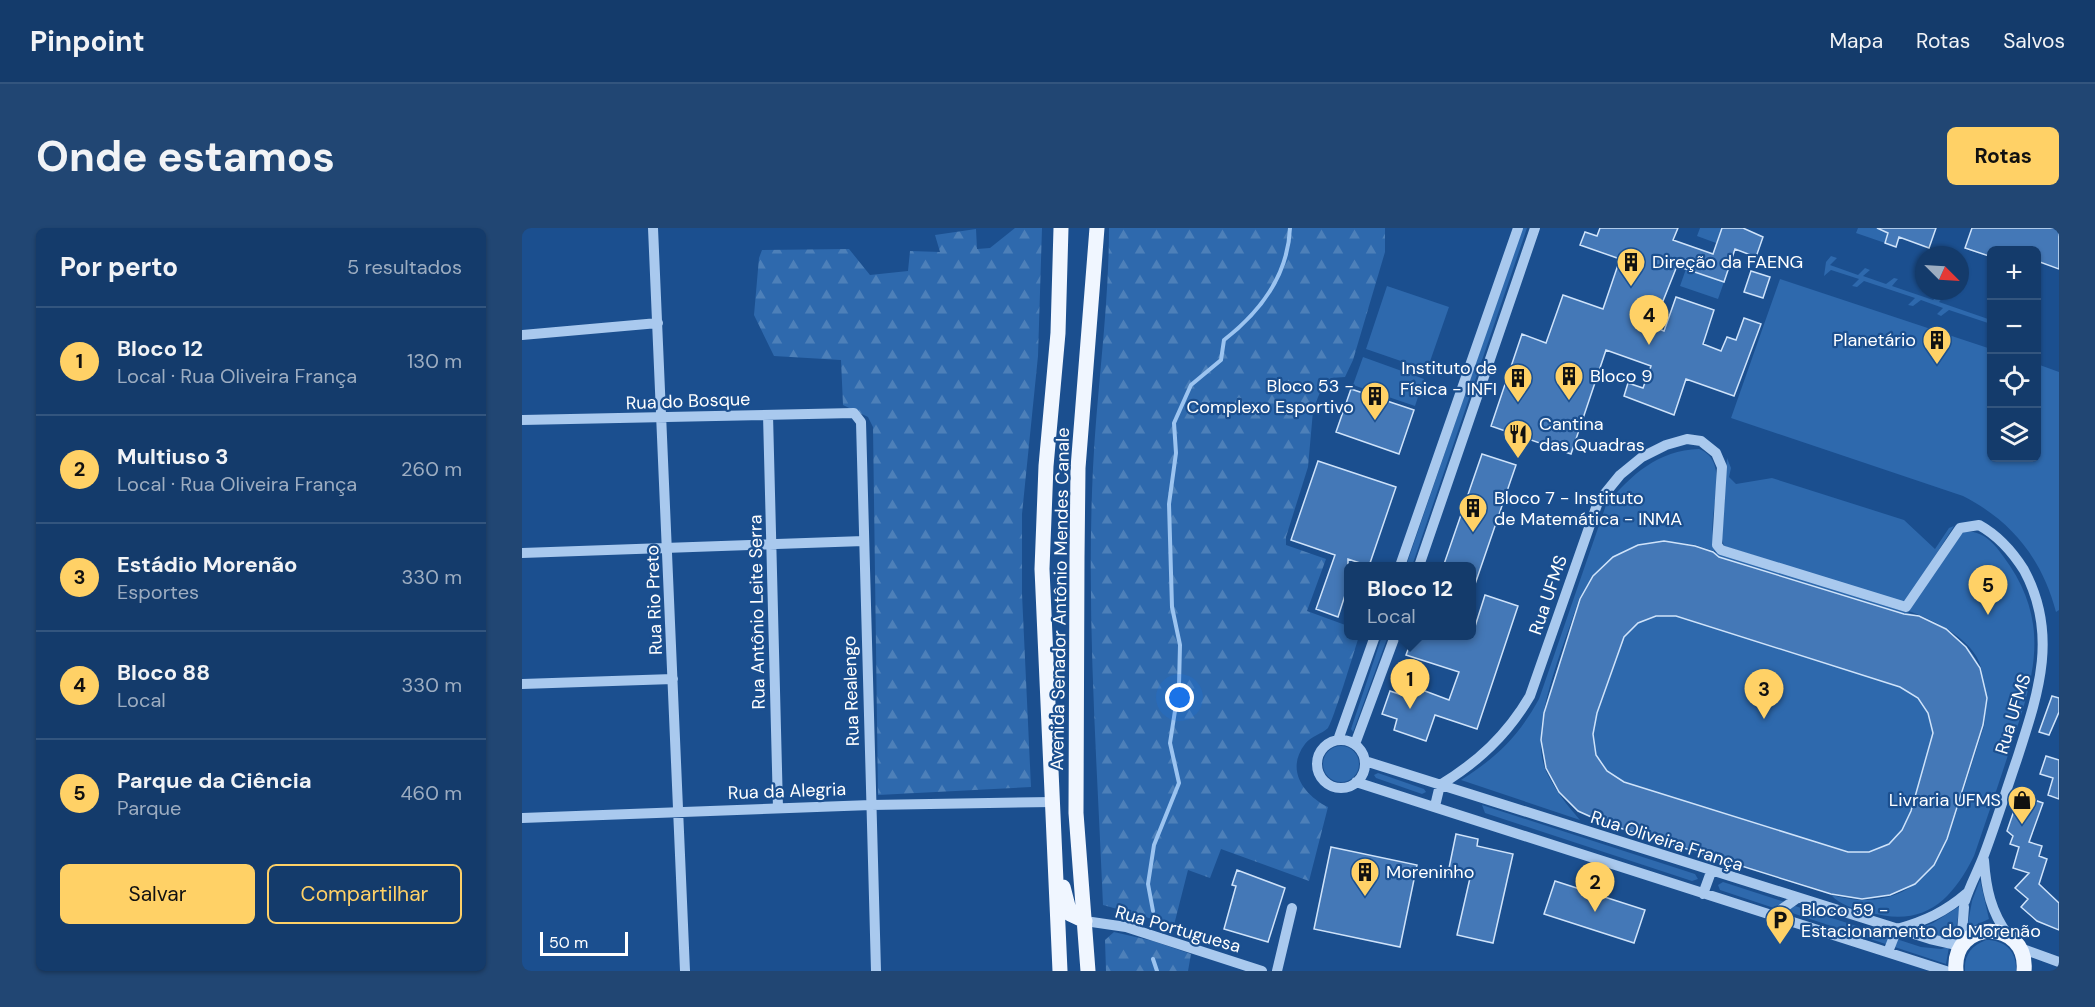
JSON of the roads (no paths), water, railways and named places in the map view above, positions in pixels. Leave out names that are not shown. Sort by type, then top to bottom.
[{"type":"main road","name":"Avenida Senador Antônio Mendes Canale","points":[[1060,971],[1042,569],[1046,466],[1058,333],[1061,228]]},
{"type":"main road","name":"Avenida Senador Antônio Mendes Canale","points":[[1088,971],[1076,813],[1078,468],[1097,228]]},
{"type":"main road","points":[[1053,802],[1071,803],[1076,813]]},
{"type":"main road","points":[[1056,867],[1070,914],[1085,921]]},
{"type":"main road","points":[[1956,971],[1956,960],[1961,946],[1979,933],[1989,931],[2008,936],[2020,948],[2024,971]]},
{"type":"street","name":"Rua Rio Preto","points":[[653,228],[685,971]]},
{"type":"street","points":[[1402,562],[1518,228]]},
{"type":"street","points":[[1421,562],[1535,228]]},
{"type":"street","points":[[522,335],[658,323]]},
{"type":"street","name":"Rua do Bosque","points":[[522,420],[663,419],[854,413]]},
{"type":"street","name":"Rua Realengo","points":[[854,413],[861,422],[876,971]]},
{"type":"street","name":"Rua Antônio Leite Serra","points":[[768,415],[778,808]]},
{"type":"street","name":"Rua UFMS","points":[[1440,785],[1487,753],[1515,721],[1530,696],[1598,502],[1620,475],[1642,457],[1666,445],[1687,439],[1701,441],[1716,453],[1722,467],[1717,545],[1721,550],[1901,607],[1910,604],[1960,528],[1979,525],[1999,538],[2016,558],[2029,579],[2046,631],[2045,661],[2038,696],[1983,857]]},
{"type":"street","points":[[522,553],[864,541]]},
{"type":"street","points":[[1338,740],[1355,744],[1365,761],[1364,771],[1356,782],[1342,788],[1335,787],[1322,778],[1318,772],[1318,756],[1322,750],[1338,740],[1374,640]]},
{"type":"street","points":[[1355,744],[1394,640]]},
{"type":"street","points":[[522,684],[674,679]]},
{"type":"street","name":"Rua Oliveira França","points":[[1365,761],[1796,899],[1961,946]]},
{"type":"street","points":[[1356,782],[1946,971]]},
{"type":"street","points":[[1435,806],[1440,785]]},
{"type":"street","name":"Rua da Alegria","points":[[522,818],[871,805],[1053,802]]},
{"type":"street","points":[[1961,946],[1965,900],[1983,857]]},
{"type":"street","points":[[1983,857],[1990,904],[2008,936]]},
{"type":"street","points":[[1703,894],[1712,872]]},
{"type":"street","points":[[1772,916],[1796,899]]},
{"type":"street","points":[[1888,952],[1897,929],[1921,922],[1965,900]]},
{"type":"street","points":[[1277,971],[1292,908]]},
{"type":"street","name":"Rua Portuguesa","points":[[1085,921],[1126,927],[1262,971]]},
{"type":"street","points":[[2020,948],[2059,962]]},
{"type":"waterway","points":[[1153,911],[1148,884],[1154,845],[1179,783],[1170,743],[1179,685],[1180,645],[1172,607],[1169,504],[1176,453],[1174,423],[1191,385],[1221,360],[1224,340],[1249,317],[1270,292],[1284,262],[1290,228]]},
{"type":"waterway","points":[[1153,959],[1157,971]]},
{"type":"place","name":"Direção da FAENG","points":[[1631,288]]},
{"type":"place","name":"Bloco 88","points":[[1649,345]]},
{"type":"place","name":"Planetário","points":[[1937,366]]},
{"type":"place","name":"Bloco 9","points":[[1569,402]]},
{"type":"place","name":"Instituto de Física - INFI","points":[[1518,404]]},
{"type":"place","name":"Bloco 53 - Complexo Esportivo","points":[[1375,422]]},
{"type":"place","name":"Cantina das Quadras","points":[[1518,460]]},
{"type":"place","name":"Bloco 7 - Instituto de Matemática - INMA","points":[[1473,534]]},
{"type":"place","name":"Parque da Ciência","points":[[1988,615]]},
{"type":"place","name":"Bloco 12","points":[[1410,709]]},
{"type":"place","name":"Estádio Morenão","points":[[1764,719]]},
{"type":"place","name":"Livraria UFMS","points":[[2022,826]]},
{"type":"place","name":"Moreninho","points":[[1365,898]]},
{"type":"place","name":"Multiuso 3","points":[[1595,912]]},
{"type":"place","name":"Bloco 59 - Estacionamento do Morenão","points":[[1780,946]]}]
